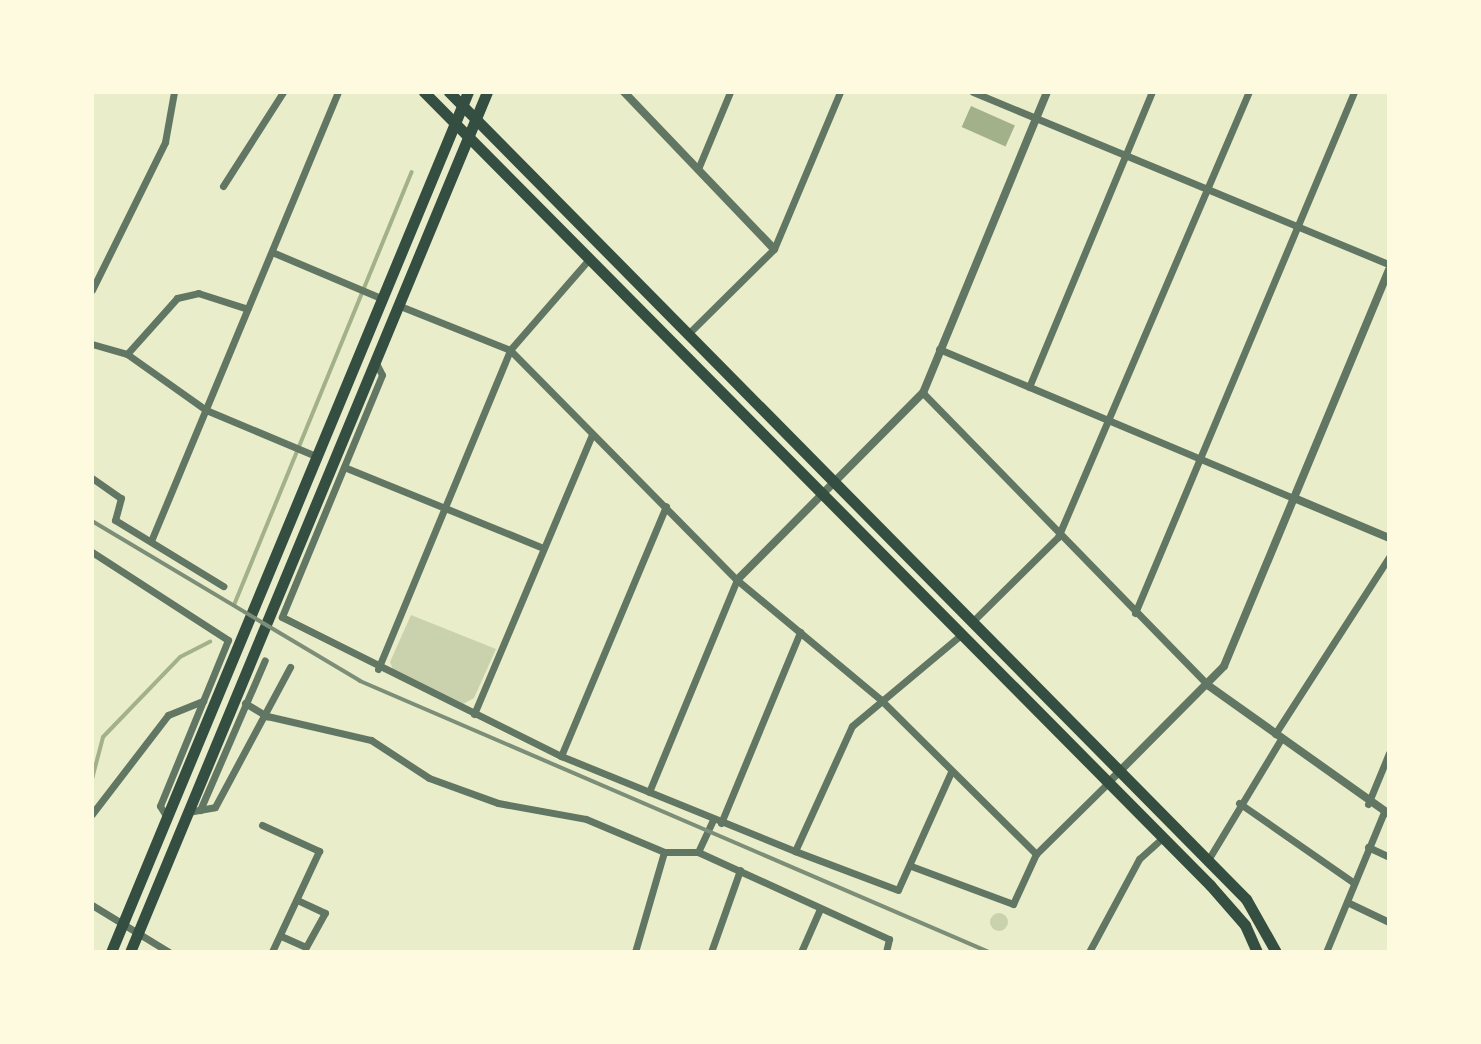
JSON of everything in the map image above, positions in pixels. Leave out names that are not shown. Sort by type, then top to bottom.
[{"type":"main road","points":[[424,92],[1237,914],[1257,952]]},
{"type":"main road","points":[[449,92],[1208,860],[1260,916],[1276,952]]},
{"type":"main road","points":[[111,952],[375,295],[468,92]]},
{"type":"main road","points":[[130,952],[194,811],[487,92]]},
{"type":"street","points":[[92,290],[165,142],[174,92]]},
{"type":"street","points":[[223,186],[283,92]]},
{"type":"street","points":[[151,541],[338,92]]},
{"type":"street","points":[[624,92],[774,249]]},
{"type":"street","points":[[698,169],[730,92]]},
{"type":"street","points":[[688,334],[774,249],[840,92]]},
{"type":"street","points":[[973,92],[1389,264]]},
{"type":"street","points":[[649,792],[737,580],[923,393],[1047,92]]},
{"type":"street","points":[[1029,387],[1152,92]]},
{"type":"street","points":[[972,622],[1058,537],[1249,92]]},
{"type":"street","points":[[1135,613],[1354,92]]},
{"type":"street","points":[[272,252],[375,295]]},
{"type":"street","points":[[378,669],[510,350],[589,259]]},
{"type":"street","points":[[911,866],[1006,905],[1016,898],[1036,854],[1209,686],[1224,666],[1389,270]]},
{"type":"street","points":[[127,354],[177,298],[198,293],[248,309]]},
{"type":"street","points":[[400,306],[510,350],[737,580],[880,699],[1036,854]]},
{"type":"street","points":[[92,344],[127,354],[206,410],[311,453]]},
{"type":"street","points":[[939,349],[1389,538]]},
{"type":"street","points":[[376,363],[382,375],[282,617],[378,669],[561,756],[717,822],[898,890],[951,772]]},
{"type":"street","points":[[923,393],[1058,537],[1209,686],[1368,804],[1387,813],[1368,847],[1326,952]]},
{"type":"street","points":[[474,714],[592,434]]},
{"type":"street","points":[[344,467],[543,548]]},
{"type":"street","points":[[92,478],[121,498],[115,520],[223,586]]},
{"type":"street","points":[[561,756],[666,506]]},
{"type":"street","points":[[94,556],[228,640],[160,806],[167,817]]},
{"type":"street","points":[[1208,860],[1278,737],[1389,557]]},
{"type":"street","points":[[698,852],[717,822],[800,632]]},
{"type":"street","points":[[795,851],[852,726],[880,699],[961,635]]},
{"type":"street","points":[[194,811],[265,660]]},
{"type":"street","points":[[194,811],[215,807],[267,716],[290,667]]},
{"type":"street","points":[[92,814],[168,715],[203,701]]},
{"type":"street","points":[[245,703],[267,716],[371,740],[429,778],[498,803],[586,819],[664,852],[698,852],[889,939],[886,952]]},
{"type":"street","points":[[1368,804],[1389,753]]},
{"type":"street","points":[[1239,803],[1354,883]]},
{"type":"street","points":[[262,825],[319,851],[272,952]]},
{"type":"street","points":[[1089,952],[1139,859],[1162,838]]},
{"type":"street","points":[[1368,847],[1389,857]]},
{"type":"street","points":[[635,952],[664,852]]},
{"type":"street","points":[[711,952],[740,870]]},
{"type":"street","points":[[281,936],[306,947],[325,913],[297,900]]},
{"type":"street","points":[[1347,902],[1389,922]]},
{"type":"street","points":[[92,905],[169,952]]},
{"type":"street","points":[[801,952],[820,909]]},
{"type":"shaded area","points":[[971,106],[1015,126],[1005,147],[962,127]]},
{"type":"shaded area","points":[[411,615],[496,649],[474,698],[463,704],[394,672],[390,662]]},
{"type":"shaded area","points":[[995,913],[1003,913],[1008,922],[1006,929],[995,931],[990,926],[990,918]]},
{"type":"waterway","points":[[234,605],[412,172]]},
{"type":"waterway","points":[[92,779],[103,737],[180,657],[210,642]]},
{"type":"railway","points":[[92,521],[360,681],[989,952]]}]
